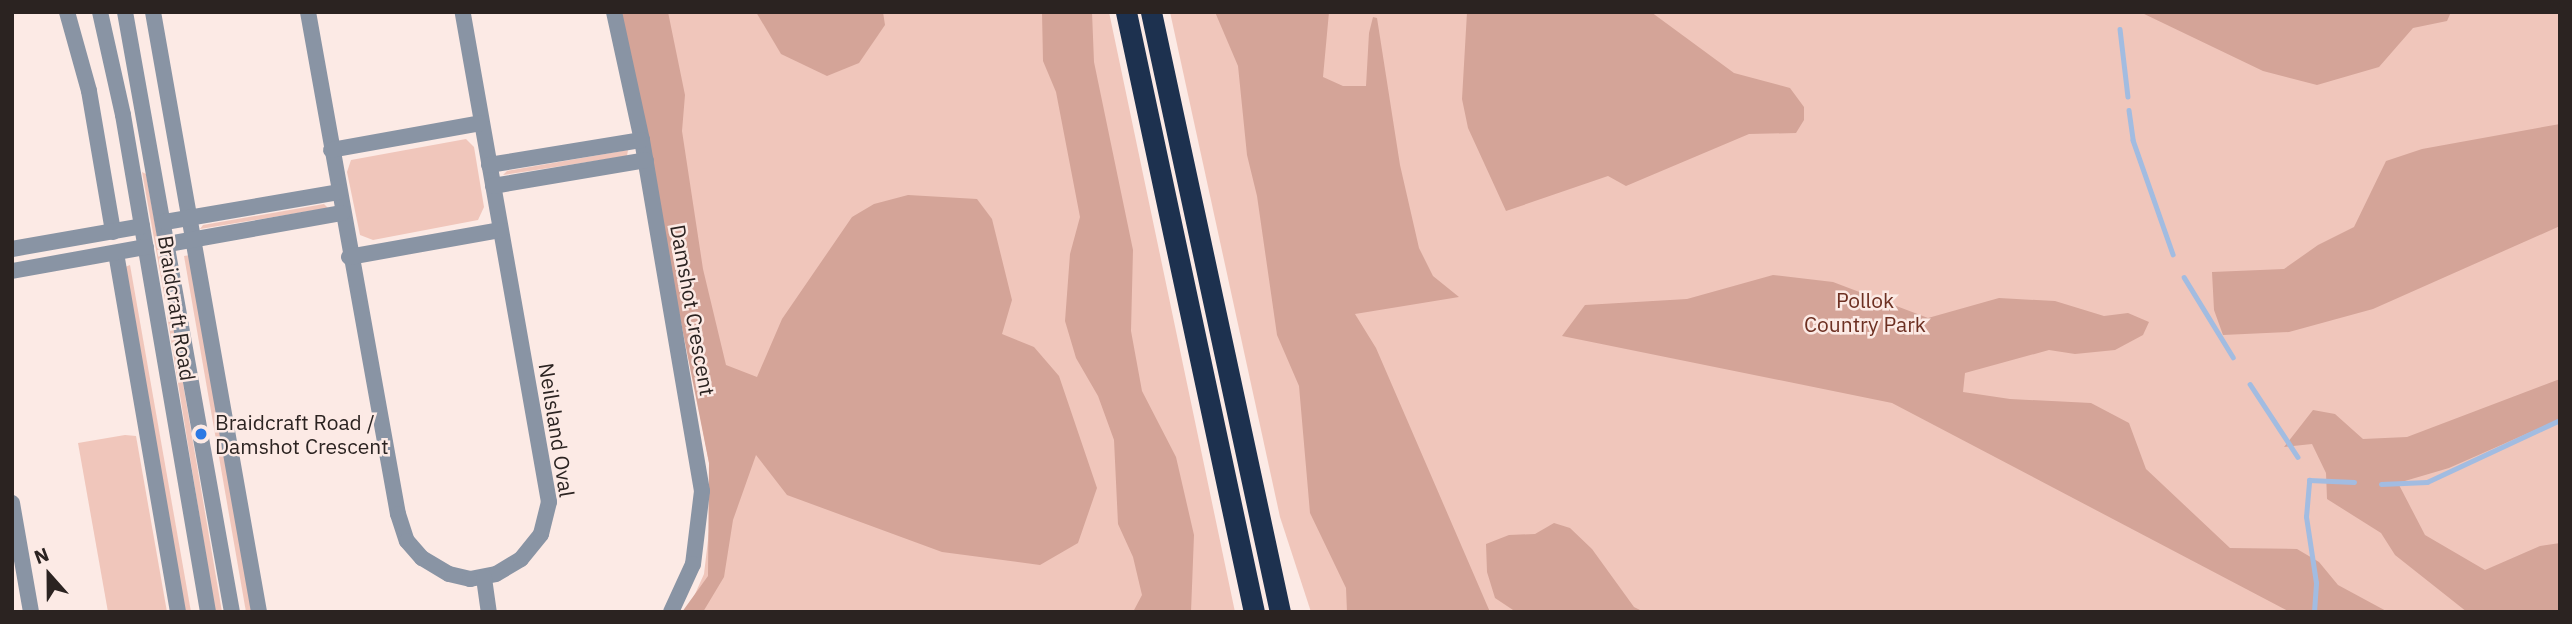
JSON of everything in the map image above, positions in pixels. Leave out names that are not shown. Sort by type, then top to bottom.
[{"type":"highway","points":[[1126,12],[1254,612]]},
{"type":"highway","points":[[1152,12],[1280,612]]},
{"type":"highway","points":[[1257,505],[1289,612]]},
{"type":"street","points":[[67,12],[89,91],[113,232]]},
{"type":"street","name":"Braidcraft Road","points":[[100,12],[146,247],[208,612]]},
{"type":"street","name":"Braidcraft Road","points":[[125,12],[165,222],[232,612]]},
{"type":"street","name":"Braidcraft Road","points":[[153,12],[259,612]]},
{"type":"street","points":[[308,12],[349,257],[402,528],[414,550],[434,567],[449,575],[484,578],[489,612]]},
{"type":"street","name":"Neilsland Oval","points":[[463,12],[549,502],[541,534],[531,549],[511,566],[484,578]]},
{"type":"street","name":"Damshot Crescent","points":[[614,12],[646,160],[702,491],[696,551],[671,612]]},
{"type":"street","points":[[331,150],[481,123]]},
{"type":"street","points":[[489,165],[642,140]]},
{"type":"street","points":[[493,186],[646,160]]},
{"type":"street","points":[[165,222],[338,192]]},
{"type":"street","points":[[168,244],[342,214]]},
{"type":"street","points":[[12,249],[142,226]]},
{"type":"street","points":[[349,257],[500,230]]},
{"type":"street","points":[[12,271],[146,247]]},
{"type":"street","points":[[116,253],[178,612]]},
{"type":"street","points":[[12,503],[18,576],[31,612]]},
{"type":"green space","points":[[619,12],[668,12],[685,95],[682,131],[703,269],[726,365],[757,377],[782,319],[852,217],[874,204],[908,195],[977,199],[992,219],[1012,300],[1002,334],[1034,347],[1059,376],[1097,488],[1078,543],[1040,565],[942,552],[787,495],[756,455],[733,520],[724,577],[703,612],[682,612],[708,576],[709,463]]},
{"type":"green space","points":[[623,12],[1109,12],[1235,612],[687,612],[704,574],[714,489]]},
{"type":"green space","points":[[756,12],[883,12],[885,25],[859,63],[827,76],[781,54]]},
{"type":"green space","points":[[1042,12],[1092,12],[1094,62],[1133,250],[1131,331],[1142,391],[1176,457],[1194,535],[1191,612],[1133,612],[1142,595],[1133,557],[1118,524],[1114,440],[1098,396],[1076,358],[1065,321],[1070,254],[1080,217],[1056,92],[1043,61]]},
{"type":"green space","name":"Pollok Country Park","points":[[1170,12],[2560,12],[2560,612],[1311,612],[1280,517]]},
{"type":"green space","points":[[1215,12],[1329,12],[1323,77],[1343,86],[1366,86],[1369,33],[1373,17],[1377,18],[1400,165],[1419,248],[1433,276],[1459,297],[1355,314],[1376,348],[1490,612],[1347,612],[1346,588],[1310,513],[1299,386],[1277,335],[1257,196],[1247,155],[1238,66]]},
{"type":"green space","points":[[1467,12],[1651,12],[1734,73],[1790,88],[1804,107],[1804,120],[1796,133],[1749,134],[1626,186],[1608,176],[1506,211],[1468,128],[1462,99]]},
{"type":"green space","points":[[2140,12],[2451,12],[2447,21],[2413,28],[2379,67],[2317,85],[2263,71]]},
{"type":"green space","points":[[2560,124],[2560,226],[2373,309],[2289,332],[2223,335],[2214,310],[2212,272],[2284,269],[2318,245],[2354,227],[2386,161],[2422,149]]},
{"type":"green space","points":[[466,139],[474,147],[484,207],[478,220],[373,240],[360,235],[347,172],[351,160]]},
{"type":"green space","points":[[628,150],[627,156],[503,175],[507,171]]},
{"type":"green space","points":[[142,172],[146,174],[168,296],[165,300]]},
{"type":"green space","points":[[324,204],[328,208],[200,229],[203,225]]},
{"type":"green space","points":[[190,255],[252,612],[246,612],[184,256]]},
{"type":"green space","points":[[130,265],[191,612],[185,612],[125,267]]},
{"type":"green space","points":[[1773,275],[1833,282],[1928,318],[1999,298],[2055,301],[2104,316],[2128,313],[2149,322],[2143,335],[2115,350],[2075,354],[2049,350],[1965,373],[1963,392],[2010,399],[2091,403],[2129,423],[2146,469],[2230,548],[2297,549],[2319,562],[2338,585],[2388,612],[2290,612],[1892,403],[1562,336],[1585,305],[1687,299]]},
{"type":"green space","points":[[167,315],[172,319],[222,612],[215,612]]},
{"type":"green space","points":[[2560,379],[2560,419],[2449,468],[2398,483],[2425,535],[2485,570],[2540,546],[2560,543],[2560,612],[2467,612],[2395,555],[2381,533],[2327,499],[2326,473],[2312,444],[2284,447],[2313,410],[2335,414],[2363,439],[2407,437]]},
{"type":"green space","points":[[125,435],[136,436],[167,612],[108,612],[78,443]]},
{"type":"green space","points":[[1554,523],[1570,528],[1592,549],[1634,607],[1644,612],[1516,612],[1495,598],[1487,572],[1486,544],[1509,535],[1535,534]]},
{"type":"waterway","points":[[2120,29],[2128,97]]},
{"type":"waterway","points":[[2129,110],[2133,140],[2173,254]]},
{"type":"waterway","points":[[2184,277],[2233,357]]},
{"type":"waterway","points":[[2250,384],[2298,457]]},
{"type":"waterway","points":[[2381,484],[2427,482],[2560,420]]},
{"type":"waterway","points":[[2314,612],[2316,583],[2306,517],[2309,480],[2354,482]]},
{"type":"place","name":"Braidcraft Road / Damshot Crescent","points":[[201,434]]}]
